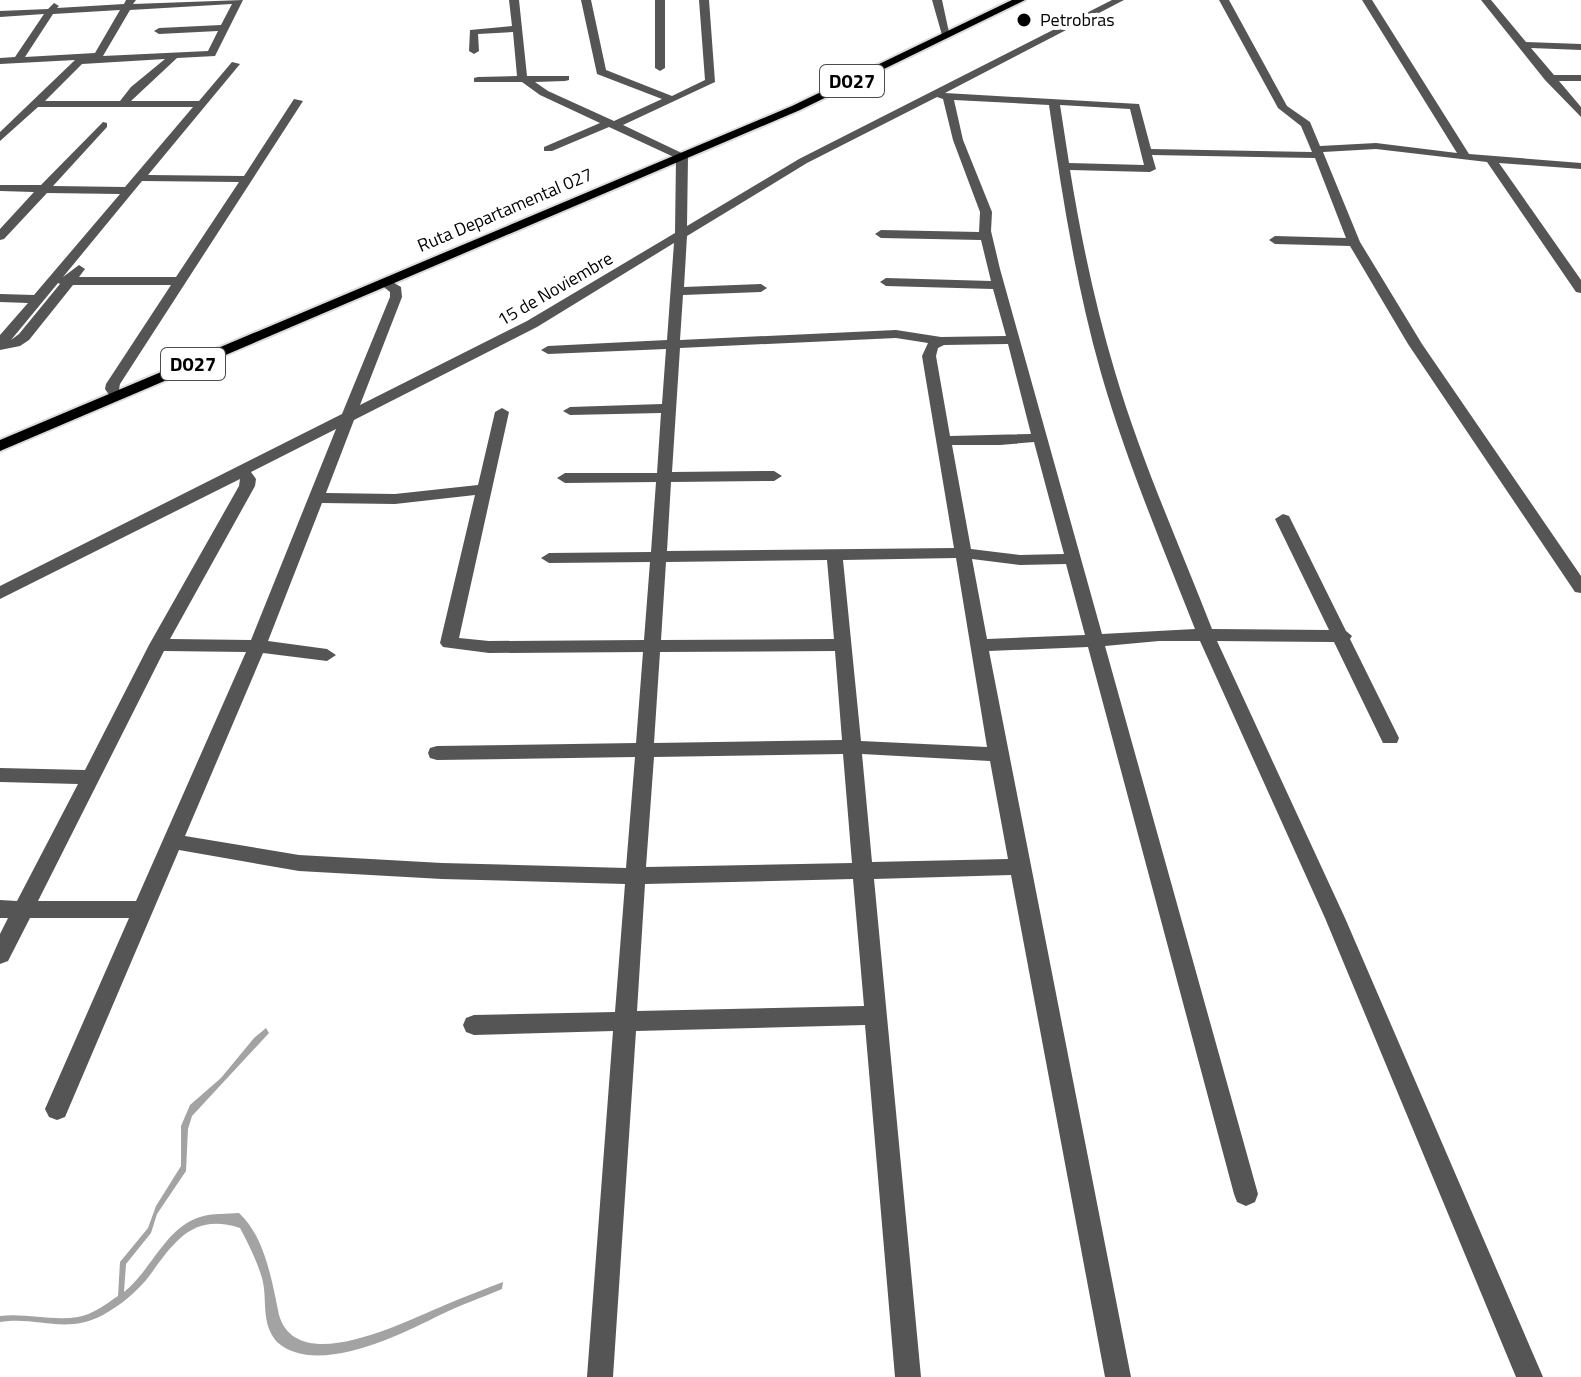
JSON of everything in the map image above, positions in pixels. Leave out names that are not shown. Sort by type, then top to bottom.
[{"type":"main road","name":"Ruta Departamental 027","points":[[0,446],[796,108],[1020,0]]},
{"type":"street","points":[[18,60],[58,0]]},
{"type":"street","points":[[514,0],[520,74],[524,79],[544,93],[682,156],[681,237],[600,1377]]},
{"type":"street","points":[[586,0],[599,69],[665,95],[667,102]]},
{"type":"street","points":[[593,0],[608,70],[613,76]]},
{"type":"street","points":[[660,0],[660,68]]},
{"type":"street","points":[[548,149],[613,125],[710,82],[704,0]]},
{"type":"street","points":[[937,0],[947,35]]},
{"type":"street","name":"15 de Noviembre","points":[[0,593],[532,324],[803,161],[942,95],[1119,0]]},
{"type":"street","points":[[1224,0],[1283,108],[1306,124],[1354,242],[1417,347],[1581,588]]},
{"type":"street","points":[[1367,0],[1465,157]]},
{"type":"street","points":[[1486,0],[1581,114]]},
{"type":"street","points":[[0,14],[129,4],[237,1],[212,54],[0,61]]},
{"type":"street","points":[[0,138],[79,62],[98,56],[129,4]]},
{"type":"street","points":[[159,31],[225,28]]},
{"type":"street","points":[[474,51],[473,32],[516,29]]},
{"type":"street","points":[[1523,45],[1581,47]]},
{"type":"street","points":[[124,103],[135,89],[173,57]]},
{"type":"street","points":[[0,345],[15,343],[24,337],[235,64]]},
{"type":"street","points":[[478,80],[565,78]]},
{"type":"street","points":[[1549,78],[1581,78]]},
{"type":"street","points":[[1064,166],[1150,169],[1135,106],[942,95],[986,212],[986,236],[1246,1194]]},
{"type":"street","points":[[117,396],[112,389],[113,384],[298,101]]},
{"type":"street","points":[[1054,102],[1077,253],[1108,373],[1130,440],[1206,636],[1335,918],[1530,1377]]},
{"type":"street","points":[[36,104],[203,104]]},
{"type":"street","points":[[0,236],[103,125]]},
{"type":"street","points":[[1145,152],[1318,152],[1376,146],[1581,166]]},
{"type":"street","points":[[1490,158],[1579,284]]},
{"type":"street","points":[[0,345],[130,191],[146,178],[247,179]]},
{"type":"street","points":[[0,188],[130,191]]},
{"type":"street","points":[[881,234],[986,236]]},
{"type":"street","points":[[1275,240],[1354,242]]},
{"type":"street","points":[[52,281],[180,281]]},
{"type":"street","points":[[886,282],[999,285]]},
{"type":"street","points":[[57,1109],[257,646],[350,416],[396,297],[396,290],[385,283]]},
{"type":"street","points":[[676,291],[761,288]]},
{"type":"street","points":[[0,298],[37,299]]},
{"type":"street","points":[[548,350],[673,347],[896,334],[941,341],[1014,340]]},
{"type":"street","points":[[941,341],[932,346],[929,356],[998,754],[1118,1377]]},
{"type":"street","points":[[570,411],[668,408]]},
{"type":"street","points":[[502,412],[449,643],[489,647],[841,645]]},
{"type":"street","points":[[944,440],[1000,441],[1041,437]]},
{"type":"street","points":[[0,955],[158,645],[247,486],[248,479],[242,471]]},
{"type":"street","points":[[565,478],[774,476]]},
{"type":"street","points":[[317,498],[395,499],[485,489]]},
{"type":"street","points":[[1283,519],[1343,636],[1390,738]]},
{"type":"street","points":[[549,558],[835,557],[963,553],[1020,560],[1074,559]]},
{"type":"street","points":[[835,557],[908,1377]]},
{"type":"street","points":[[979,645],[1096,641],[1159,635],[1343,636]]},
{"type":"street","points":[[158,645],[257,646],[327,655]]},
{"type":"street","points":[[437,753],[851,747],[998,754]]},
{"type":"street","points":[[0,775],[91,777]]},
{"type":"street","points":[[171,841],[299,863],[442,871],[635,876],[1019,867]]},
{"type":"street","points":[[0,909],[142,910]]},
{"type":"street","points":[[474,1025],[876,1015]]},
{"type":"shaded area","points":[[266,1028],[269,1033],[192,1116],[188,1129],[186,1171],[157,1214],[151,1233],[126,1264],[124,1292],[177,1230],[205,1216],[239,1213],[261,1247],[279,1315],[290,1333],[306,1342],[328,1344],[353,1340],[503,1282],[502,1289],[403,1333],[358,1349],[335,1354],[294,1352],[277,1342],[268,1327],[262,1278],[240,1228],[210,1224],[197,1227],[177,1241],[140,1287],[103,1315],[76,1324],[0,1322],[0,1316],[83,1316],[118,1296],[120,1262],[148,1228],[156,1206],[181,1166],[181,1126],[190,1105],[221,1078]]},
{"type":"place","name":"Petrobras","points":[[1024,20]]}]
